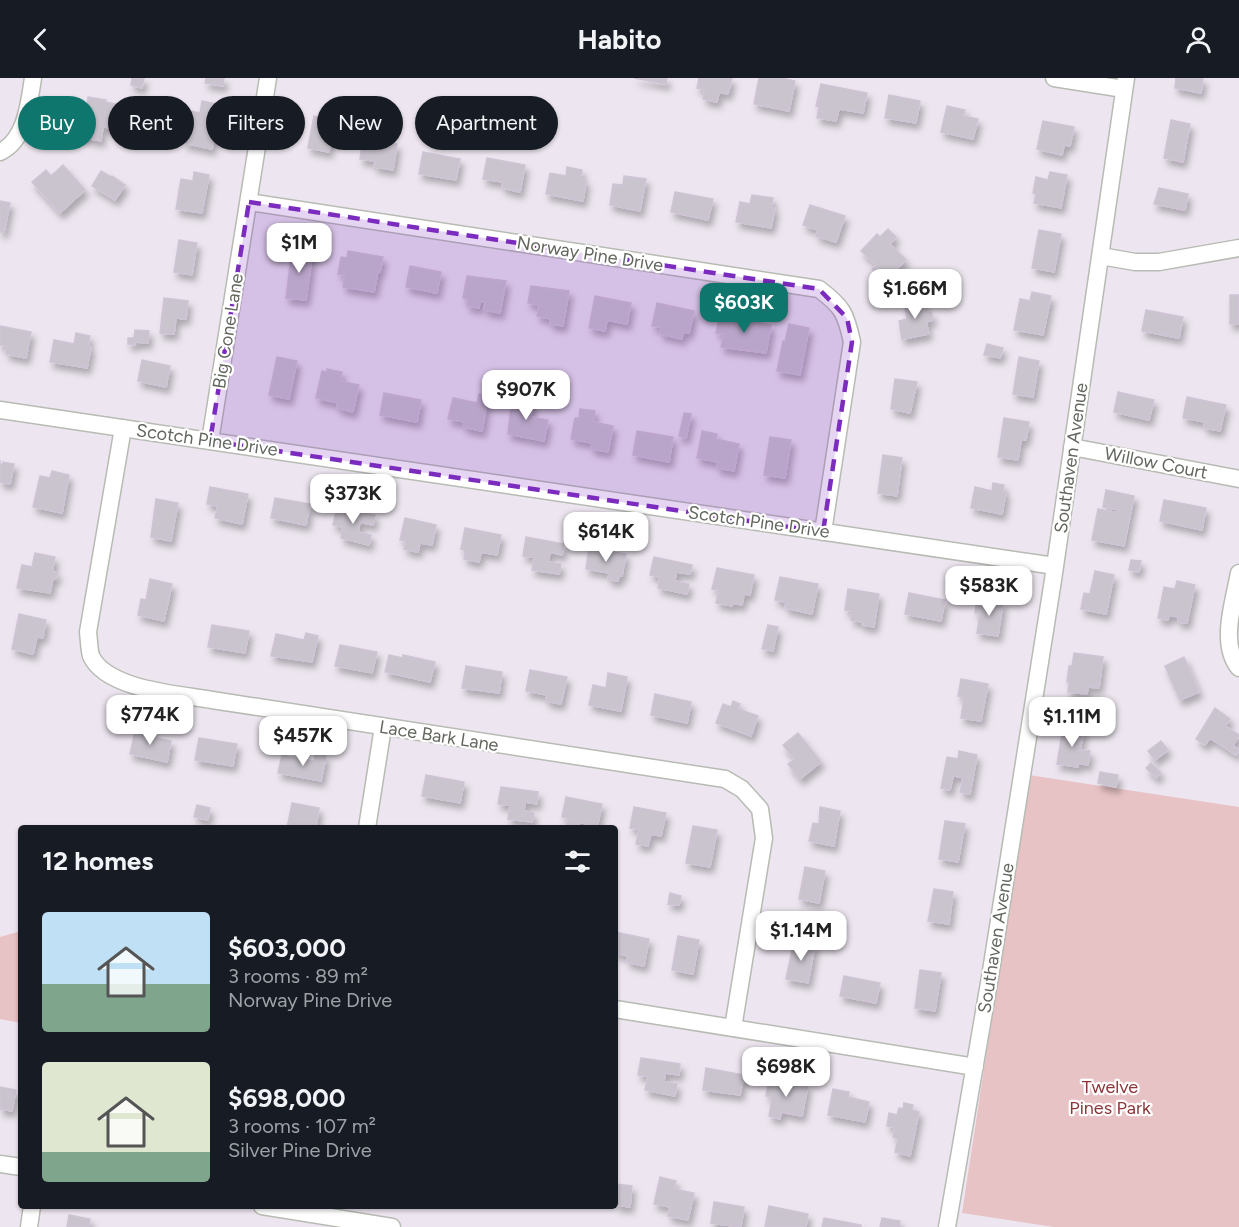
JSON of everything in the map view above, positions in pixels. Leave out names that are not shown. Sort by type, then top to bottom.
[{"type":"street","points":[[0,152],[7,149],[19,133],[28,111],[33,78]]},
{"type":"street","name":"Big Cone Lane","points":[[210,441],[268,78]]},
{"type":"street","points":[[1054,78],[1125,84]]},
{"type":"street","name":"Southaven Avenue","points":[[947,1227],[975,1067],[1055,566],[1125,84]]},
{"type":"street","name":"Norway Pine Drive","points":[[249,202],[819,289],[836,301],[847,318],[852,342],[823,532]]},
{"type":"street","points":[[1101,256],[1135,262],[1159,262],[1239,248]]},
{"type":"street","name":"Scotch Pine Drive","points":[[0,410],[1055,566]]},
{"type":"street","name":"Lace Bark Lane","points":[[123,428],[88,632],[91,655],[101,670],[135,686],[383,728],[725,779],[742,789],[760,809],[764,838],[733,1028]]},
{"type":"street","name":"Willow Court","points":[[1072,447],[1239,479]]},
{"type":"street","points":[[1239,573],[1229,644],[1234,662],[1239,668]]},
{"type":"street","points":[[367,825],[383,728]]},
{"type":"street","points":[[618,1009],[975,1067]]},
{"type":"street","points":[[0,1164],[18,1167]]},
{"type":"street","points":[[29,1227],[32,1209]]},
{"type":"street","points":[[281,1209],[392,1227]]},
{"type":"highlighted area","points":[[249,202],[819,289],[847,318],[852,342],[823,532],[210,441]]},
{"type":"green space","name":"Twelve Pines Park","points":[[1029,775],[1239,807],[1239,1227],[1054,1227],[962,1213]]},
{"type":"green space","points":[[18,932],[18,1022],[0,1019],[0,937]]},
{"type":"building","points":[[132,78],[144,78],[142,88],[131,85]]},
{"type":"building","points":[[206,78],[224,78],[223,86],[205,83]]},
{"type":"building","points":[[634,78],[667,78],[666,84]]},
{"type":"building","points":[[699,78],[732,78],[728,94],[719,92],[717,102],[703,99],[705,89],[697,88]]},
{"type":"building","points":[[759,78],[781,78],[795,81],[789,111],[754,104]]},
{"type":"building","points":[[1176,78],[1203,78],[1201,93],[1175,88]]},
{"type":"building","points":[[821,84],[867,93],[863,113],[839,109],[836,121],[817,118],[819,107],[816,106]]},
{"type":"building","points":[[889,95],[920,101],[916,123],[885,118]]},
{"type":"building","points":[[96,98],[108,103],[108,128],[103,127],[101,141],[96,140]]},
{"type":"building","points":[[202,101],[206,102],[206,148],[194,145],[194,112],[200,113]]},
{"type":"building","points":[[947,106],[965,110],[963,116],[978,119],[973,139],[941,132]]},
{"type":"building","points":[[314,116],[317,117],[317,150],[308,148]]},
{"type":"building","points":[[1171,120],[1190,124],[1183,162],[1164,158]]},
{"type":"building","points":[[1043,121],[1074,127],[1070,146],[1064,145],[1062,155],[1037,149]]},
{"type":"building","points":[[361,150],[396,150],[393,170],[374,167],[375,161],[360,159]]},
{"type":"building","points":[[423,152],[460,159],[456,180],[419,174]]},
{"type":"building","points":[[487,158],[525,165],[520,192],[502,188],[503,182],[483,179]]},
{"type":"building","points":[[63,165],[85,190],[60,213],[32,182],[46,170],[51,176]]},
{"type":"building","points":[[567,167],[582,170],[581,179],[586,181],[583,201],[546,194],[550,173],[566,176]]},
{"type":"building","points":[[101,171],[125,185],[115,200],[92,186]]},
{"type":"building","points":[[194,172],[209,175],[202,213],[176,209],[181,179],[193,181]]},
{"type":"building","points":[[1050,172],[1067,175],[1061,208],[1034,203],[1036,177],[1048,180]]},
{"type":"building","points":[[624,176],[646,179],[640,211],[610,205],[613,184],[623,185]]},
{"type":"building","points":[[1159,188],[1188,194],[1185,210],[1154,204]]},
{"type":"building","points":[[675,192],[713,199],[708,220],[671,212]]},
{"type":"building","points":[[752,195],[773,198],[771,208],[775,208],[771,228],[736,222],[740,202],[750,204]]},
{"type":"building","points":[[0,201],[10,203],[4,232],[0,232]]},
{"type":"building","points":[[810,205],[845,216],[836,242],[816,236],[818,230],[803,225]]},
{"type":"building","points":[[888,229],[896,237],[890,244],[906,260],[885,281],[872,269],[876,265],[861,251],[877,234],[880,237]]},
{"type":"building","points":[[1039,230],[1061,234],[1054,272],[1032,268]]},
{"type":"building","points":[[179,240],[197,243],[192,275],[174,272]]},
{"type":"building","points":[[292,248],[313,250],[306,300],[286,298]]},
{"type":"building","points":[[348,251],[383,257],[374,292],[343,287],[345,275],[338,274],[341,257],[347,258]]},
{"type":"building","points":[[410,266],[441,272],[437,293],[406,287]]},
{"type":"building","points":[[467,276],[506,281],[500,313],[484,310],[485,302],[480,301],[479,308],[467,306],[468,299],[463,298]]},
{"type":"building","points":[[531,286],[569,291],[563,326],[550,324],[551,319],[537,316],[539,305],[528,303]]},
{"type":"building","points":[[1032,292],[1051,296],[1043,335],[1014,330],[1020,299],[1030,301]]},
{"type":"building","points":[[1230,295],[1239,295],[1239,324],[1230,324]]},
{"type":"building","points":[[595,296],[631,303],[627,324],[607,320],[605,331],[589,328]]},
{"type":"building","points":[[164,298],[188,301],[186,319],[176,318],[174,334],[160,333]]},
{"type":"building","points":[[923,300],[925,313],[931,312],[933,320],[926,322],[929,334],[902,339],[899,321],[907,319],[904,303]]},
{"type":"building","points":[[657,303],[694,311],[689,333],[683,332],[682,339],[660,334],[661,327],[652,326]]},
{"type":"building","points":[[1146,310],[1183,317],[1179,338],[1142,331]]},
{"type":"building","points":[[720,315],[771,325],[766,353],[721,347],[724,334],[716,333]]},
{"type":"building","points":[[789,324],[809,328],[800,375],[777,371]]},
{"type":"building","points":[[0,326],[31,332],[26,358],[6,354],[7,346],[0,345]]},
{"type":"building","points":[[135,330],[149,331],[148,343],[128,344],[128,338],[134,338]]},
{"type":"building","points":[[76,333],[90,336],[88,346],[91,347],[87,368],[50,362],[54,340],[74,344]]},
{"type":"building","points":[[987,344],[1003,348],[1000,358],[984,355]]},
{"type":"building","points":[[277,357],[297,361],[289,399],[269,395]]},
{"type":"building","points":[[1019,357],[1039,361],[1033,397],[1013,394]]},
{"type":"building","points":[[142,360],[170,366],[166,387],[138,381]]},
{"type":"building","points":[[327,369],[342,372],[340,381],[359,385],[353,412],[337,408],[338,403],[316,398],[322,371],[327,372]]},
{"type":"building","points":[[895,379],[917,382],[910,413],[891,409]]},
{"type":"building","points":[[1118,392],[1154,400],[1149,420],[1114,412]]},
{"type":"building","points":[[384,393],[421,400],[417,422],[380,415]]},
{"type":"building","points":[[479,394],[488,396],[482,431],[463,427],[465,422],[448,419],[453,398],[477,403]]},
{"type":"building","points":[[1187,397],[1226,405],[1220,431],[1204,428],[1205,422],[1183,418]]},
{"type":"building","points":[[512,398],[533,402],[531,417],[548,420],[544,441],[508,434]]},
{"type":"building","points":[[580,409],[595,411],[593,422],[613,426],[608,452],[591,449],[592,443],[571,439],[575,418],[579,418]]},
{"type":"building","points":[[684,413],[691,414],[686,438],[679,436]]},
{"type":"building","points":[[1004,418],[1029,422],[1026,440],[1021,440],[1018,460],[998,457]]},
{"type":"building","points":[[637,431],[673,437],[669,462],[633,455]]},
{"type":"building","points":[[702,431],[717,434],[716,439],[739,444],[734,471],[717,468],[718,462],[697,458]]},
{"type":"building","points":[[770,437],[791,440],[785,478],[764,475]]},
{"type":"building","points":[[883,455],[902,458],[897,496],[878,493]]},
{"type":"building","points":[[3,462],[14,464],[10,484],[0,482],[0,464],[2,465]]},
{"type":"building","points":[[52,471],[69,475],[62,513],[33,507],[40,476],[50,478]]},
{"type":"building","points":[[993,483],[1004,485],[1003,492],[1006,493],[1002,514],[971,508],[975,487],[992,491]]},
{"type":"building","points":[[210,487],[248,494],[242,524],[215,518],[218,506],[207,504]]},
{"type":"building","points":[[1106,490],[1134,496],[1124,546],[1092,540],[1098,509],[1118,513],[1119,510],[1103,507]]},
{"type":"building","points":[[275,498],[310,504],[306,525],[271,518]]},
{"type":"building","points":[[156,499],[178,503],[171,541],[151,537]]},
{"type":"building","points":[[1164,500],[1206,508],[1202,530],[1160,521]]},
{"type":"building","points":[[337,507],[375,515],[373,525],[360,522],[358,532],[371,535],[369,545],[341,538],[343,527],[333,525]]},
{"type":"building","points":[[405,518],[436,525],[432,545],[420,543],[418,552],[404,549],[406,541],[400,540]]},
{"type":"building","points":[[465,528],[501,535],[497,555],[481,552],[479,562],[464,559],[465,550],[461,549]]},
{"type":"building","points":[[526,537],[564,544],[562,555],[550,552],[548,562],[561,564],[559,574],[532,570],[534,557],[523,556]]},
{"type":"building","points":[[589,548],[626,554],[622,576],[619,576],[618,581],[608,579],[609,573],[586,569]]},
{"type":"building","points":[[35,553],[55,557],[52,572],[58,573],[56,579],[53,578],[50,593],[17,588],[22,565],[32,567]]},
{"type":"building","points":[[654,557],[692,565],[690,574],[676,572],[675,581],[689,584],[687,594],[658,588],[660,577],[650,575]]},
{"type":"building","points":[[1131,560],[1141,561],[1139,572],[1129,570]]},
{"type":"building","points":[[717,568],[754,575],[750,595],[744,594],[742,605],[716,603],[719,590],[712,589]]},
{"type":"building","points":[[1095,571],[1114,575],[1106,614],[1081,609],[1084,593],[1090,594]]},
{"type":"building","points":[[780,577],[818,584],[812,614],[785,608],[786,602],[775,600]]},
{"type":"building","points":[[150,579],[172,584],[164,621],[138,615],[141,599],[146,600]]},
{"type":"building","points":[[1177,581],[1195,585],[1187,623],[1178,622],[1179,617],[1169,615],[1168,620],[1158,618],[1164,587],[1175,589]]},
{"type":"building","points":[[848,589],[879,594],[874,627],[851,620],[852,611],[845,610]]},
{"type":"building","points":[[909,593],[945,600],[941,621],[905,614]]},
{"type":"building","points":[[977,599],[1003,603],[998,636],[977,633],[980,613],[975,613]]},
{"type":"building","points":[[19,614],[46,620],[43,638],[37,637],[33,654],[12,649]]},
{"type":"building","points":[[212,625],[249,631],[245,653],[208,647]]},
{"type":"building","points":[[768,625],[778,627],[773,651],[762,649]]},
{"type":"building","points":[[306,633],[318,636],[312,662],[271,656],[276,634],[304,640]]},
{"type":"building","points":[[340,645],[377,652],[372,673],[335,666]]},
{"type":"building","points":[[1074,653],[1103,657],[1099,688],[1088,687],[1087,694],[1068,692],[1069,666],[1072,666]]},
{"type":"building","points":[[389,655],[403,658],[403,655],[435,662],[430,682],[385,672]]},
{"type":"building","points":[[1184,657],[1199,692],[1180,700],[1165,666]]},
{"type":"building","points":[[466,666],[502,672],[499,693],[462,688]]},
{"type":"building","points":[[530,670],[567,677],[561,704],[546,701],[547,695],[526,691]]},
{"type":"building","points":[[608,673],[627,677],[621,711],[589,705],[593,685],[606,688]]},
{"type":"building","points":[[961,679],[988,684],[981,721],[961,718],[964,698],[958,696]]},
{"type":"building","points":[[655,694],[691,702],[687,723],[651,715]]},
{"type":"building","points":[[733,701],[740,704],[738,709],[758,716],[751,736],[716,723],[723,704],[731,707]]},
{"type":"building","points":[[1215,708],[1230,719],[1225,726],[1239,735],[1233,746],[1239,750],[1236,755],[1210,738],[1205,745],[1196,739]]},
{"type":"building","points":[[136,727],[152,730],[151,737],[171,741],[167,762],[130,754]]},
{"type":"building","points":[[1063,727],[1084,730],[1080,750],[1090,751],[1088,765],[1078,763],[1078,767],[1057,764]]},
{"type":"building","points":[[798,733],[821,762],[800,779],[788,764],[795,759],[783,745]]},
{"type":"building","points":[[199,738],[237,744],[233,766],[195,760]]},
{"type":"building","points":[[1161,741],[1168,750],[1155,760],[1148,751]]},
{"type":"building","points":[[959,751],[977,755],[970,794],[960,792],[963,777],[953,776],[950,790],[941,788],[947,757],[958,759]]},
{"type":"building","points":[[315,754],[326,756],[321,781],[278,773],[282,755],[314,761]]},
{"type":"building","points":[[1151,763],[1161,773],[1156,778],[1146,768]]},
{"type":"building","points":[[1100,772],[1118,775],[1116,787],[1098,783]]},
{"type":"building","points":[[426,775],[464,782],[460,803],[422,796]]},
{"type":"building","points":[[501,787],[538,792],[537,804],[525,802],[524,811],[534,813],[532,822],[508,819],[510,805],[498,804]]},
{"type":"building","points":[[566,797],[602,804],[598,825],[579,822],[578,825],[567,825],[568,818],[562,817]]},
{"type":"building","points":[[292,803],[319,808],[316,825],[288,825]]},
{"type":"building","points":[[197,805],[210,808],[208,820],[194,817]]},
{"type":"building","points":[[634,807],[666,813],[661,836],[651,834],[648,846],[636,844],[639,829],[630,828]]},
{"type":"building","points":[[820,807],[840,811],[834,846],[809,841],[813,823],[819,824]]},
{"type":"building","points":[[945,821],[965,824],[958,862],[939,859]]},
{"type":"building","points":[[693,826],[717,830],[710,867],[686,863]]},
{"type":"building","points":[[805,867],[825,871],[819,903],[799,899]]},
{"type":"building","points":[[934,889],[953,892],[949,924],[928,921]]},
{"type":"building","points":[[670,893],[681,896],[679,905],[668,904]]},
{"type":"building","points":[[618,933],[649,939],[644,966],[627,962],[628,956],[618,954]]},
{"type":"building","points":[[678,936],[699,940],[693,974],[672,970]]},
{"type":"building","points":[[794,941],[815,945],[808,983],[786,979]]},
{"type":"building","points":[[920,970],[941,973],[935,1011],[915,1008]]},
{"type":"building","points":[[844,976],[880,983],[876,1003],[840,996]]},
{"type":"building","points":[[641,1058],[680,1064],[679,1075],[665,1073],[664,1082],[677,1084],[675,1096],[645,1090],[648,1076],[638,1075]]},
{"type":"building","points":[[706,1068],[744,1075],[740,1095],[703,1090]]},
{"type":"building","points":[[769,1078],[808,1085],[802,1116],[781,1112],[780,1119],[769,1116],[772,1097],[766,1096]]},
{"type":"building","points":[[0,1087],[16,1090],[12,1111],[0,1109]]},
{"type":"building","points":[[833,1089],[849,1092],[848,1097],[869,1102],[865,1122],[828,1115]]},
{"type":"building","points":[[904,1103],[913,1105],[912,1110],[919,1112],[910,1156],[895,1152],[898,1139],[893,1137],[895,1127],[887,1126],[889,1113],[897,1115],[899,1108],[903,1109]]},
{"type":"building","points":[[660,1177],[676,1181],[674,1189],[694,1193],[688,1220],[668,1216],[670,1207],[654,1204]]},
{"type":"building","points":[[618,1184],[632,1186],[630,1207],[618,1205]]},
{"type":"building","points":[[714,1202],[744,1207],[741,1227],[711,1223]]},
{"type":"building","points":[[769,1206],[808,1214],[806,1227],[765,1227]]},
{"type":"building","points":[[69,1215],[90,1219],[89,1227],[67,1227]]},
{"type":"building","points":[[824,1218],[861,1225],[861,1227],[822,1227]]},
{"type":"building","points":[[882,1218],[900,1221],[899,1227],[880,1227]]}]
